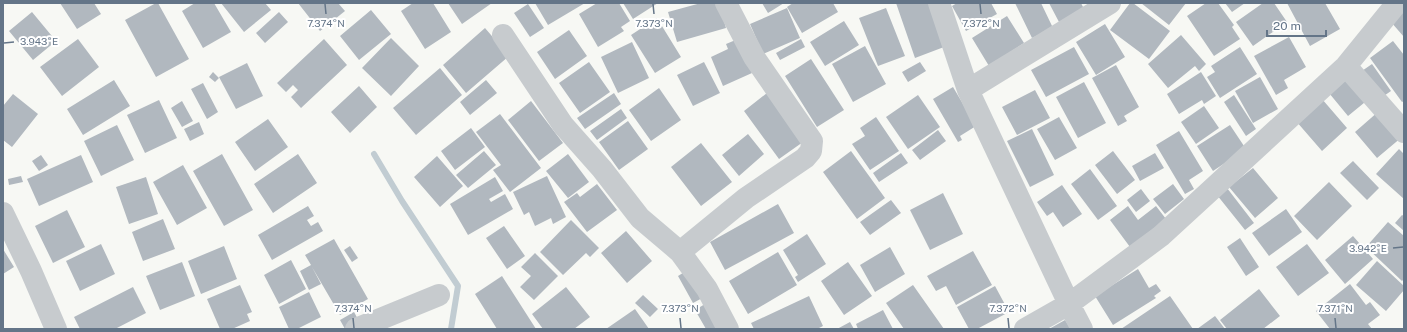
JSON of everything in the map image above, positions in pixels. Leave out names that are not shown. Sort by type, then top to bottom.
[{"type":"street","points":[[680,252],[746,198],[805,158],[811,151],[812,140],[754,57],[726,3]]},
{"type":"street","points":[[940,3],[968,90],[1082,329]]},
{"type":"street","points":[[968,90],[1110,3]]},
{"type":"street","points":[[1025,329],[1069,304],[1161,236],[1346,66],[1396,3]]},
{"type":"street","points":[[503,35],[563,125],[602,169],[640,218],[680,252],[707,289],[728,329]]},
{"type":"street","points":[[1346,66],[1404,132]]},
{"type":"street","points":[[3,213],[31,271],[56,329]]},
{"type":"street","points":[[356,329],[439,295]]},
{"type":"building","points":[[60,3],[94,3],[101,14],[77,29]]},
{"type":"building","points":[[158,3],[189,59],[156,77],[125,20]]},
{"type":"building","points":[[195,3],[214,3],[231,32],[203,48],[182,11]]},
{"type":"building","points":[[221,3],[265,3],[271,10],[244,32]]},
{"type":"building","points":[[298,3],[338,3],[345,11],[320,31]]},
{"type":"building","points":[[413,3],[433,3],[451,32],[425,49],[401,11]]},
{"type":"building","points":[[448,3],[492,3],[462,24]]},
{"type":"building","points":[[535,3],[585,3],[548,25]]},
{"type":"building","points":[[597,3],[619,3],[630,21],[621,27],[624,31],[598,47],[579,14]]},
{"type":"building","points":[[623,3],[658,3],[633,19]]},
{"type":"building","points":[[701,3],[719,3],[726,28],[677,42],[668,12]]},
{"type":"building","points":[[762,3],[784,3],[768,13]]},
{"type":"building","points":[[793,3],[833,3],[838,12],[802,33],[787,7]]},
{"type":"building","points":[[896,3],[929,3],[944,47],[915,58]]},
{"type":"building","points":[[957,3],[991,3],[997,14],[966,31],[952,6]]},
{"type":"building","points":[[1015,3],[1041,3],[1053,28],[1032,38]]},
{"type":"building","points":[[1049,3],[1081,3],[1084,9],[1059,22]]},
{"type":"building","points":[[1130,3],[1133,3],[1170,31],[1149,59],[1110,30]]},
{"type":"building","points":[[1141,3],[1186,3],[1169,25]]},
{"type":"building","points":[[1206,3],[1218,3],[1234,25],[1232,27],[1240,39],[1214,56],[1187,16]]},
{"type":"building","points":[[1225,3],[1245,3],[1232,12]]},
{"type":"building","points":[[1263,3],[1274,3],[1287,22],[1253,46],[1236,22]]},
{"type":"building","points":[[1287,3],[1325,3],[1340,29],[1310,46]]},
{"type":"building","points":[[528,4],[544,28],[530,37],[514,13]]},
{"type":"building","points":[[787,8],[800,38],[763,54],[750,24]]},
{"type":"building","points":[[886,8],[905,56],[878,66],[859,18]]},
{"type":"building","points":[[371,10],[391,34],[359,60],[340,36]]},
{"type":"building","points":[[1404,11],[1404,37],[1391,22]]},
{"type":"building","points":[[32,12],[56,41],[33,60],[9,31]]},
{"type":"building","points":[[279,12],[288,22],[265,43],[256,33]]},
{"type":"building","points":[[1007,16],[1024,43],[989,66],[972,38]]},
{"type":"building","points":[[657,18],[681,57],[655,73],[631,35]]},
{"type":"building","points":[[844,21],[859,45],[825,66],[810,42]]},
{"type":"building","points":[[1105,24],[1125,57],[1096,75],[1076,42]]},
{"type":"building","points":[[485,28],[509,56],[466,93],[443,65]]},
{"type":"building","points":[[569,30],[587,56],[555,79],[537,52]]},
{"type":"building","points":[[1181,35],[1206,64],[1199,71],[1195,66],[1168,88],[1148,64]]},
{"type":"building","points":[[1289,37],[1306,67],[1284,80],[1288,88],[1276,95],[1254,56]]},
{"type":"building","points":[[391,38],[419,66],[391,96],[362,68]]},
{"type":"building","points":[[78,39],[99,67],[62,96],[40,67]]},
{"type":"building","points":[[324,39],[347,65],[301,108],[291,97],[298,90],[293,85],[286,92],[277,83]]},
{"type":"building","points":[[738,39],[752,73],[723,86],[711,57],[728,49],[726,44]]},
{"type":"building","points":[[801,39],[805,47],[780,60],[776,53]]},
{"type":"building","points":[[1393,41],[1404,55],[1404,101],[1402,102],[1370,58]]},
{"type":"building","points":[[632,42],[649,78],[618,93],[601,57]]},
{"type":"building","points":[[865,46],[886,84],[853,102],[832,64]]},
{"type":"building","points":[[1074,47],[1089,74],[1046,97],[1031,70]]},
{"type":"building","points":[[1240,47],[1257,74],[1220,98],[1207,77],[1215,72],[1211,66]]},
{"type":"building","points":[[811,59],[844,110],[817,127],[785,76]]},
{"type":"building","points":[[589,62],[610,92],[580,113],[559,83]]},
{"type":"building","points":[[704,62],[720,93],[693,106],[677,75]]},
{"type":"building","points":[[920,62],[926,71],[908,82],[902,72]]},
{"type":"building","points":[[247,63],[263,96],[236,109],[219,77]]},
{"type":"building","points":[[1372,64],[1391,91],[1378,100],[1359,73]]},
{"type":"building","points":[[1116,65],[1139,107],[1124,116],[1127,121],[1118,126],[1092,78]]},
{"type":"building","points":[[440,68],[462,95],[416,135],[393,108]]},
{"type":"building","points":[[213,72],[219,78],[215,82],[209,77]]},
{"type":"building","points":[[1201,72],[1216,96],[1204,104],[1202,100],[1179,114],[1167,94]]},
{"type":"building","points":[[1351,74],[1370,98],[1348,116],[1329,93]]},
{"type":"building","points":[[1260,77],[1278,109],[1253,123],[1235,91]]},
{"type":"building","points":[[114,80],[130,106],[83,135],[67,109]]},
{"type":"building","points":[[486,80],[497,93],[470,115],[460,102]]},
{"type":"building","points":[[1084,82],[1106,123],[1078,138],[1056,97]]},
{"type":"building","points":[[203,83],[218,112],[207,119],[191,89]]},
{"type":"building","points":[[359,86],[377,107],[350,133],[331,112]]},
{"type":"building","points":[[953,87],[976,126],[960,136],[962,140],[958,142],[933,99]]},
{"type":"building","points":[[659,88],[681,120],[651,141],[629,110]]},
{"type":"building","points":[[1035,90],[1050,118],[1017,135],[1002,107]]},
{"type":"building","points":[[614,93],[621,104],[585,129],[577,118]]},
{"type":"building","points":[[767,93],[803,142],[779,159],[744,111]]},
{"type":"building","points":[[13,94],[38,114],[12,147],[3,140],[3,106]]},
{"type":"building","points":[[918,95],[940,127],[908,149],[886,117]]},
{"type":"building","points":[[1234,95],[1256,129],[1246,136],[1224,102]]},
{"type":"building","points":[[1322,99],[1347,128],[1322,151],[1296,121]]},
{"type":"building","points":[[159,100],[177,138],[145,153],[127,115]]},
{"type":"building","points":[[182,101],[193,121],[182,127],[171,108]]},
{"type":"building","points":[[531,101],[563,143],[539,161],[508,120]]},
{"type":"building","points":[[1204,106],[1219,128],[1196,144],[1181,122]]},
{"type":"building","points":[[621,109],[627,118],[597,140],[590,131]]},
{"type":"building","points":[[1379,111],[1402,137],[1377,158],[1355,132]]},
{"type":"building","points":[[500,114],[541,168],[510,192],[493,170],[501,165],[476,132]]},
{"type":"building","points":[[876,117],[899,151],[870,170],[852,144],[865,136],[860,128]]},
{"type":"building","points":[[1059,117],[1077,148],[1055,160],[1037,129]]},
{"type":"building","points":[[268,119],[288,147],[255,171],[235,142]]},
{"type":"building","points":[[628,121],[648,149],[619,170],[599,142]]},
{"type":"building","points":[[199,122],[204,134],[190,141],[184,129]]},
{"type":"building","points":[[117,125],[134,160],[101,176],[84,141]]},
{"type":"building","points":[[1230,125],[1246,149],[1213,171],[1197,146]]},
{"type":"building","points":[[471,128],[485,147],[455,170],[441,151]]},
{"type":"building","points":[[1032,129],[1054,175],[1030,187],[1007,141]]},
{"type":"building","points":[[938,130],[946,141],[920,160],[912,150]]},
{"type":"building","points":[[1179,131],[1203,171],[1189,180],[1194,189],[1185,194],[1156,145]]},
{"type":"building","points":[[748,134],[764,154],[739,176],[722,155]]},
{"type":"building","points":[[701,143],[732,182],[701,206],[671,167]]},
{"type":"building","points":[[1399,149],[1404,154],[1404,199],[1376,174]]},
{"type":"building","points":[[484,151],[496,165],[468,188],[456,175]]},
{"type":"building","points":[[851,151],[885,198],[857,219],[823,172]]},
{"type":"building","points":[[1113,151],[1135,180],[1117,194],[1095,165]]},
{"type":"building","points":[[901,153],[908,163],[879,182],[873,173]]},
{"type":"building","points":[[1155,153],[1164,168],[1140,181],[1132,166]]},
{"type":"building","points":[[222,154],[253,210],[224,226],[193,171]]},
{"type":"building","points":[[298,154],[317,183],[273,213],[254,184]]},
{"type":"building","points":[[568,154],[589,182],[568,198],[546,171]]},
{"type":"building","points":[[41,155],[48,165],[39,171],[32,161]]},
{"type":"building","points":[[81,155],[93,182],[39,206],[27,179]]},
{"type":"building","points":[[437,156],[463,186],[440,207],[414,177]]},
{"type":"building","points":[[1353,161],[1379,188],[1367,200],[1340,173]]},
{"type":"building","points":[[183,165],[207,208],[177,225],[153,182]]},
{"type":"building","points":[[1253,168],[1278,198],[1255,218],[1229,187]]},
{"type":"building","points":[[1090,169],[1117,206],[1098,220],[1071,184]]},
{"type":"building","points":[[21,176],[23,182],[9,185],[8,179]]},
{"type":"building","points":[[547,176],[566,217],[553,224],[551,218],[535,226],[529,212],[524,215],[513,192]]},
{"type":"building","points":[[146,177],[158,214],[129,224],[116,187]]},
{"type":"building","points":[[495,177],[503,191],[489,199],[491,202],[505,194],[513,209],[468,235],[450,204]]},
{"type":"building","points":[[1329,182],[1352,206],[1317,240],[1294,216]]},
{"type":"building","points":[[597,184],[617,210],[587,232],[564,202],[577,193],[580,197]]},
{"type":"building","points":[[1173,184],[1184,199],[1165,214],[1153,199]]},
{"type":"building","points":[[1062,185],[1082,214],[1063,227],[1053,212],[1047,216],[1037,202]]},
{"type":"building","points":[[1227,188],[1254,223],[1245,230],[1217,195]]},
{"type":"building","points":[[1141,189],[1150,201],[1136,212],[1127,200]]},
{"type":"building","points":[[943,193],[963,234],[930,250],[910,210]]},
{"type":"building","points":[[891,200],[901,213],[870,235],[860,222]]},
{"type":"building","points":[[778,204],[794,233],[725,270],[710,242]]},
{"type":"building","points":[[308,206],[314,216],[307,220],[311,226],[318,222],[323,231],[272,260],[258,235]]},
{"type":"building","points":[[1128,206],[1138,220],[1156,206],[1166,219],[1130,247],[1110,220]]},
{"type":"building","points":[[1286,209],[1302,232],[1269,256],[1252,233]]},
{"type":"building","points":[[67,210],[85,247],[53,263],[35,226]]},
{"type":"building","points":[[1402,215],[1404,216],[1404,231],[1395,223]]},
{"type":"building","points":[[163,219],[175,249],[143,261],[132,232]]},
{"type":"building","points":[[571,220],[599,248],[590,257],[586,253],[563,275],[540,252]]},
{"type":"building","points":[[1388,222],[1404,236],[1404,279],[1402,281],[1366,247]]},
{"type":"building","points":[[504,226],[525,256],[507,269],[486,238]]},
{"type":"building","points":[[626,231],[652,261],[627,283],[601,253]]},
{"type":"building","points":[[807,234],[826,264],[798,282],[795,277],[798,275],[783,250]]},
{"type":"building","points":[[1353,236],[1373,259],[1345,284],[1325,260]]},
{"type":"building","points":[[1240,238],[1259,267],[1246,276],[1227,247]]},
{"type":"building","points":[[334,239],[368,299],[340,315],[312,267],[321,284],[309,290],[300,271],[311,265],[305,255]]},
{"type":"building","points":[[101,244],[115,274],[80,291],[66,261]]},
{"type":"building","points":[[1307,244],[1329,273],[1298,296],[1276,267]]},
{"type":"building","points":[[224,246],[237,279],[201,294],[188,261]]},
{"type":"building","points":[[350,246],[358,258],[352,262],[344,250]]},
{"type":"building","points":[[890,247],[905,274],[875,292],[860,265]]},
{"type":"building","points":[[3,249],[14,267],[3,274]]},
{"type":"building","points":[[973,251],[992,285],[956,305],[946,286],[936,291],[927,276]]},
{"type":"building","points":[[778,252],[797,285],[748,314],[729,281]]},
{"type":"building","points":[[535,253],[558,276],[534,300],[520,287],[531,276],[521,267]]},
{"type":"building","points":[[291,260],[306,289],[279,304],[264,275]]},
{"type":"building","points":[[1377,261],[1404,286],[1404,290],[1386,311],[1356,285]]},
{"type":"building","points":[[182,262],[195,296],[160,310],[146,276]]},
{"type":"building","points":[[848,262],[872,296],[844,315],[821,281]]},
{"type":"building","points":[[691,268],[706,296],[693,303],[678,276]]},
{"type":"building","points":[[1138,269],[1149,288],[1156,284],[1161,291],[1154,296],[1156,298],[1113,325],[1095,296]]},
{"type":"building","points":[[502,276],[536,329],[497,329],[475,294]]},
{"type":"building","points":[[1350,284],[1366,305],[1370,302],[1380,315],[1368,324],[1372,329],[1330,329],[1316,311]]},
{"type":"building","points":[[240,285],[252,312],[247,314],[250,321],[232,329],[220,329],[207,299]]},
{"type":"building","points":[[913,285],[944,329],[904,329],[886,303]]},
{"type":"building","points":[[995,286],[1009,312],[977,329],[969,329],[957,307]]},
{"type":"building","points":[[133,287],[146,313],[115,329],[80,329],[74,317]]},
{"type":"building","points":[[566,287],[590,317],[574,329],[543,329],[532,314]]},
{"type":"building","points":[[1259,289],[1280,316],[1263,329],[1227,329],[1220,320]]},
{"type":"building","points":[[309,292],[321,317],[297,329],[289,329],[279,307]]},
{"type":"building","points":[[643,295],[658,309],[650,317],[635,303]]},
{"type":"building","points":[[809,296],[823,326],[817,329],[754,329],[751,323]]},
{"type":"building","points":[[1170,296],[1193,329],[1121,329]]},
{"type":"building","points":[[710,301],[721,329],[706,329],[695,310]]},
{"type":"building","points":[[635,309],[649,329],[606,329]]},
{"type":"building","points":[[883,310],[893,329],[858,329],[856,324]]},
{"type":"building","points":[[354,312],[360,323],[349,329],[345,329],[340,320]]},
{"type":"building","points":[[1215,316],[1225,329],[1197,329]]},
{"type":"building","points":[[1065,320],[1071,329],[1049,329]]},
{"type":"building","points":[[850,322],[854,329],[837,329]]},
{"type":"waterway","points":[[374,154],[402,201],[458,286],[451,329]]}]
